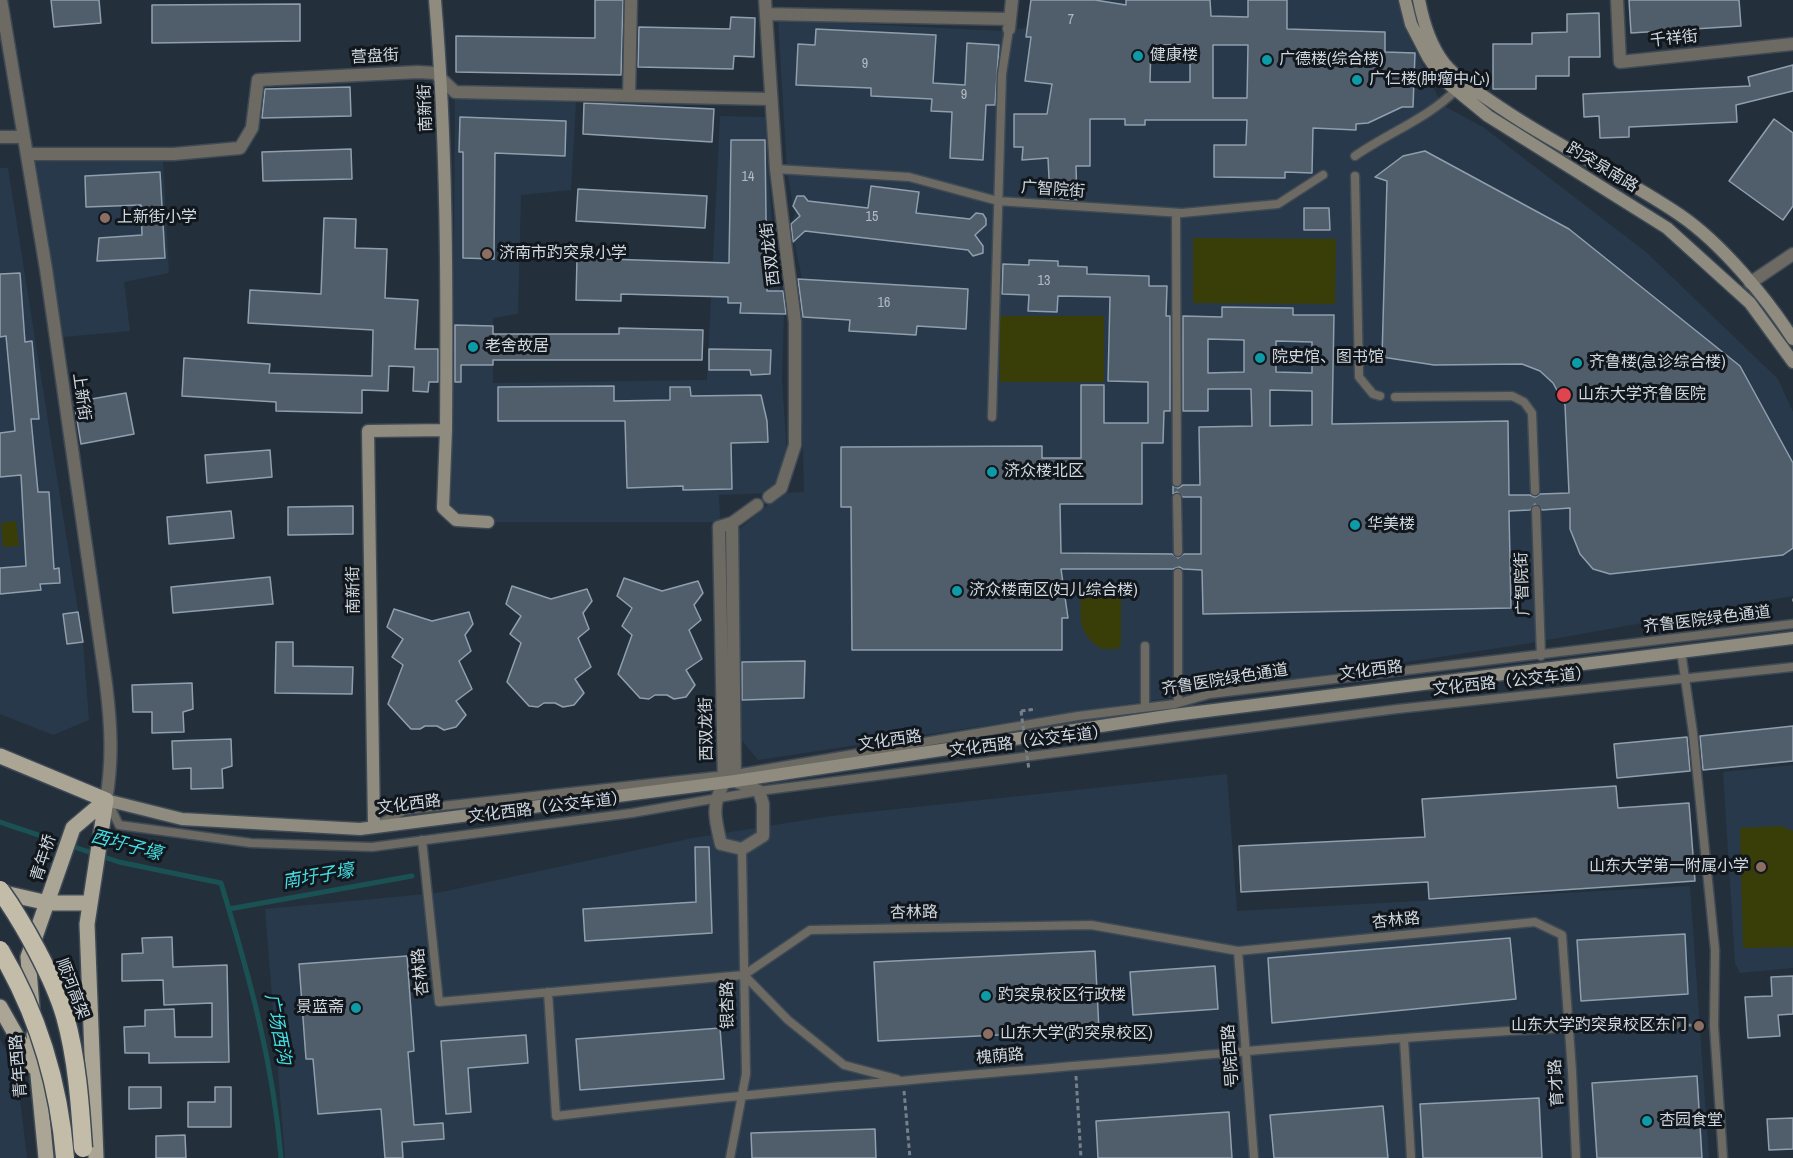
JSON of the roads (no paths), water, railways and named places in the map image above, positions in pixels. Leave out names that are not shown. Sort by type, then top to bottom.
[{"type":"highway","name":"顺河高架","points":[[0,891],[19,915],[64,1015],[90,1153]]},
{"type":"highway","points":[[0,950],[21,985],[48,1056],[65,1158]]},
{"type":"main road","name":"南新街","points":[[435,0],[442,82],[446,430],[443,508],[456,520],[488,522]]},
{"type":"main road","name":"趵突泉南路","points":[[1405,0],[1411,24],[1428,57],[1444,80],[1488,116],[1667,228],[1750,303],[1793,362]]},
{"type":"main road","name":"趵突泉南路","points":[[1419,0],[1423,21],[1444,62],[1477,92],[1516,118],[1682,216],[1774,309],[1793,339]]},
{"type":"main road","name":"南新街","points":[[374,827],[368,431],[446,430]]},
{"type":"main road","name":"文化西路","points":[[0,756],[106,800],[182,819],[360,829],[1174,715],[1793,638]]},
{"type":"main road","points":[[90,1153],[87,924],[106,800]]},
{"type":"main road","name":"青年桥","points":[[48,903],[73,828],[106,800]]},
{"type":"main road","points":[[0,891],[48,903],[90,903]]},
{"type":"main road","name":"青年西路","points":[[46,1158],[28,957],[48,903]]},
{"type":"main road","points":[[0,1007],[38,1073]]},
{"type":"street","name":"上新街","points":[[2,0],[46,269],[106,684],[112,738],[112,766],[106,800]]},
{"type":"street","points":[[629,96],[631,0]]},
{"type":"street","name":"西双龙街","points":[[765,0],[776,169],[795,322],[795,445],[781,488],[769,496]]},
{"type":"street","points":[[766,14],[1009,24],[1012,0]]},
{"type":"street","name":"千祥街","points":[[1617,0],[1620,62],[1793,44]]},
{"type":"street","name":"营盘街","points":[[27,154],[174,154],[240,148],[252,128],[258,81],[417,72],[435,73],[455,92],[770,99]]},
{"type":"street","points":[[0,137],[24,137]]},
{"type":"street","points":[[1750,283],[1793,254]]},
{"type":"street","name":"西双龙街","points":[[715,804],[730,778],[719,526],[732,523],[757,506]]},
{"type":"street","points":[[715,804],[721,844],[742,850],[763,836],[763,804],[759,791],[730,778]]},
{"type":"lane","points":[[992,417],[1002,74],[1009,24]]},
{"type":"lane","points":[[1355,156],[1382,137],[1442,105],[1456,90]]},
{"type":"lane","name":"广智院街","points":[[776,169],[909,177],[998,201],[1176,213],[1278,204],[1323,175]]},
{"type":"lane","points":[[1355,176],[1359,377],[1373,394],[1380,396]]},
{"type":"lane","points":[[1176,213],[1178,482]]},
{"type":"lane","points":[[1395,397],[1512,396],[1524,402],[1532,413],[1535,491]]},
{"type":"lane","points":[[1178,498],[1178,552]]},
{"type":"lane","name":"广智院街","points":[[1536,510],[1541,656]]},
{"type":"lane","points":[[1178,573],[1178,703]]},
{"type":"lane","name":"齐鲁医院绿色通道","points":[[730,778],[1078,716],[1178,703],[1210,694],[1793,624]]},
{"type":"lane","points":[[1145,646],[1145,707]]},
{"type":"lane","points":[[1681,651],[1693,733],[1715,950],[1714,1026],[1723,1158]]},
{"type":"lane","name":"文化西路（公交车道）","points":[[106,800],[119,825],[251,843],[372,847],[715,804],[759,791],[1397,709],[1793,667]]},
{"type":"lane","name":"杏林路","points":[[422,840],[440,1002],[744,975],[810,930],[1091,925],[1238,951],[1535,922],[1562,934]]},
{"type":"lane","name":"银杏路","points":[[730,1158],[746,1074],[742,850]]},
{"type":"lane","name":"育才路","points":[[1562,934],[1576,1158]]},
{"type":"lane","name":"号院西路","points":[[1238,951],[1254,1158]]},
{"type":"lane","points":[[744,975],[788,1020],[844,1065],[903,1080]]},
{"type":"lane","name":"槐荫路","points":[[548,992],[556,1116],[742,1094],[1245,1051],[1569,1026],[1676,1025]]},
{"type":"lane","points":[[1404,1039],[1412,1158]]},
{"type":"waterway","name":"西圩子壕","points":[[0,822],[119,862],[221,883],[241,951],[266,1053],[281,1158]]},
{"type":"waterway","name":"南圩子壕","points":[[229,909],[412,876]]},
{"type":"place","name":"健康楼","points":[[1138,56]]},
{"type":"place","name":"广德楼(综合楼)","points":[[1267,60]]},
{"type":"place","name":"广仁楼(肿瘤中心)","points":[[1357,80]]},
{"type":"place","name":"上新街小学","points":[[105,218]]},
{"type":"place","name":"济南市趵突泉小学","points":[[487,254]]},
{"type":"place","name":"老舍故居","points":[[473,347]]},
{"type":"place","name":"院史馆、图书馆","points":[[1260,358]]},
{"type":"place","name":"齐鲁楼(急诊综合楼)","points":[[1577,363]]},
{"type":"place","name":"山东大学齐鲁医院","points":[[1564,395]]},
{"type":"place","name":"济众楼北区","points":[[992,472]]},
{"type":"place","name":"华美楼","points":[[1355,525]]},
{"type":"place","name":"济众楼南区(妇儿综合楼)","points":[[957,591]]},
{"type":"place","name":"山东大学第一附属小学","points":[[1761,867]]},
{"type":"place","name":"趵突泉校区行政楼","points":[[986,996]]},
{"type":"place","name":"景蓝斋","points":[[356,1008]]},
{"type":"place","name":"山东大学趵突泉校区东门","points":[[1699,1026]]},
{"type":"place","name":"山东大学(趵突泉校区)","points":[[988,1034]]},
{"type":"place","name":"杏园食堂","points":[[1647,1121]]},
{"type":"water label","name":"广场西沟","points":[[277,1029]]}]
